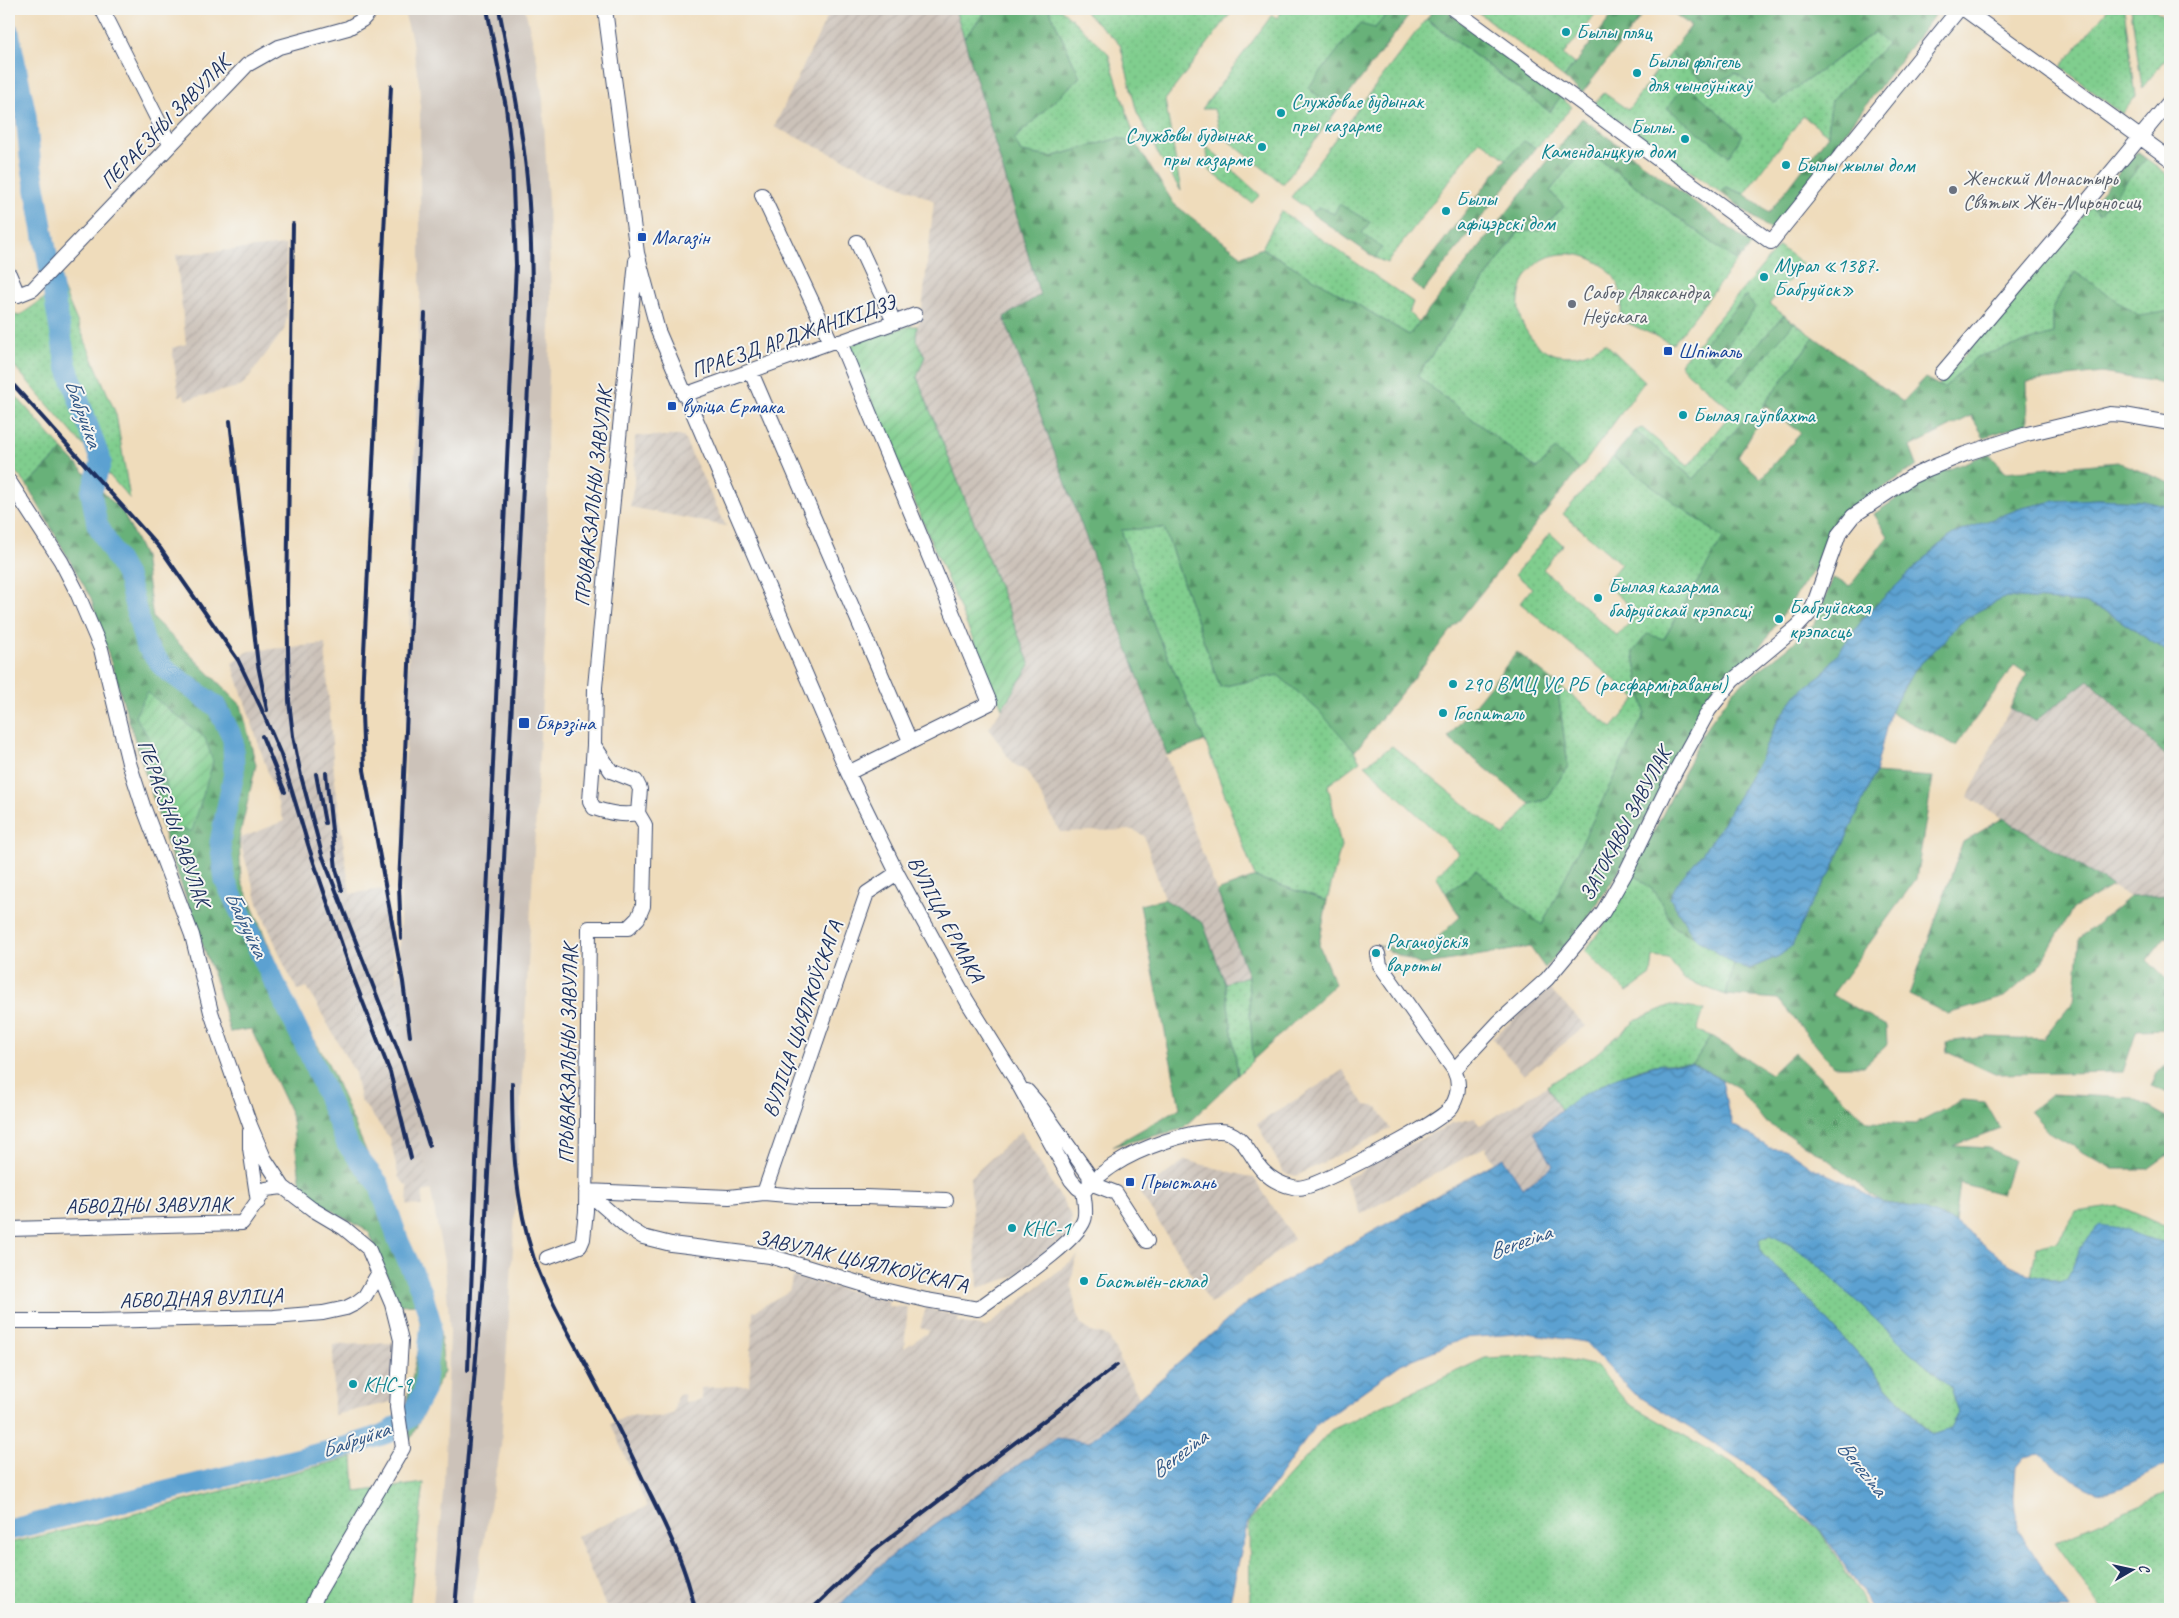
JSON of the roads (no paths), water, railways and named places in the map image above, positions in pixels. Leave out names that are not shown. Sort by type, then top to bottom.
[{"type":"street","points":[[102,9],[170,144]]},
{"type":"street","name":"ПЕРАЕЗНЫ ЗАВУЛАК","points":[[14,294],[33,289],[247,65],[278,47],[348,28],[362,20],[372,9]]},
{"type":"street","name":"ВУЛІЦА ЕРМАКА","points":[[605,9],[637,252],[658,331],[848,773],[897,873],[967,1001],[1016,1080],[1071,1180],[1078,1188],[1087,1187]]},
{"type":"street","points":[[1453,9],[1771,242],[1959,9]]},
{"type":"street","points":[[1964,9],[2170,159]]},
{"type":"street","points":[[1942,373],[2170,101]]},
{"type":"street","points":[[762,195],[835,342],[990,703],[848,773]]},
{"type":"street","points":[[857,242],[894,322]]},
{"type":"street","name":"ПРЫВАКЗАЛЬНЫ ЗАВУЛАК","points":[[637,252],[594,687],[594,745],[590,801],[594,808],[607,812],[630,815],[638,813]]},
{"type":"street","points":[[9,274],[14,294]]},
{"type":"street","name":"ПРАЕЗД АРДЖАНІКІДЗЭ","points":[[684,394],[915,314]]},
{"type":"street","points":[[751,372],[910,741]]},
{"type":"street","name":"ЗАТОКАВЫ ЗАВУЛАК","points":[[1454,1070],[1499,1022],[1548,979],[1599,917],[1625,874],[1708,710],[1733,680],[1797,627],[1811,612],[1839,534],[1854,516],[1912,477],[1928,469],[1964,454],[2027,434],[2110,414],[2170,423]]},
{"type":"street","name":"ПЕРАЕЗНЫ ЗАВУЛАК","points":[[9,482],[61,561],[76,590],[101,649],[134,778],[192,935],[212,1012],[250,1125],[264,1158],[282,1187]]},
{"type":"street","name":"ПРЫВАКЗАЛЬНЫ ЗАВУЛАК","points":[[586,1191],[589,928],[628,928],[638,918],[643,906],[645,825],[638,813],[640,789],[636,781],[611,771],[594,745]]},
{"type":"street","name":"ВУЛІЦА ЦЫЯЛКОЎСКАГА","points":[[764,1193],[867,893],[897,873]]},
{"type":"street","points":[[1087,1187],[1114,1165],[1136,1154],[1188,1134],[1220,1131],[1233,1134],[1247,1147],[1262,1171],[1275,1181],[1300,1188],[1311,1185],[1402,1139],[1447,1112],[1452,1106],[1458,1091],[1458,1077],[1380,965],[1378,954]]},
{"type":"street","points":[[250,1125],[250,1148],[258,1202]]},
{"type":"street","points":[[282,1187],[360,1240],[373,1258],[392,1304],[401,1340],[397,1407],[403,1448],[317,1595],[311,1609]]},
{"type":"street","name":"АБВОДНЫ ЗАВУЛАК","points":[[9,1229],[242,1223],[266,1188],[282,1187]]},
{"type":"street","points":[[1087,1187],[1116,1193],[1148,1241]]},
{"type":"street","name":"ЗАВУЛАК ЦЫЯЛКОЎСКАГА","points":[[586,1191],[627,1227],[643,1237],[671,1244],[770,1256],[875,1288],[926,1300],[978,1309],[1072,1237],[1084,1220],[1087,1187]]},
{"type":"street","points":[[546,1258],[580,1246],[586,1220],[586,1191]]},
{"type":"street","name":"ЗАВУЛАК ЦЫЯЛКОЎСКАГА","points":[[586,1191],[729,1197],[764,1193],[810,1198],[865,1197],[946,1200]]},
{"type":"street","name":"АБВОДНАЯ ВУЛІЦА","points":[[9,1320],[96,1321],[323,1313],[346,1308],[356,1303],[364,1296],[378,1274]]},
{"type":"water","points":[[2098,499],[2143,501],[2170,507],[2170,654],[2109,613],[2085,603],[2006,597],[1978,611],[1956,626],[1946,639],[1915,669],[1902,690],[1890,712],[1875,773],[1831,872],[1805,915],[1792,946],[1779,956],[1749,969],[1734,964],[1694,937],[1670,898],[1677,883],[1718,831],[1760,760],[1776,724],[1798,693],[1822,675],[1866,615],[1927,556],[1953,534],[2022,508],[2055,501]]},
{"type":"water","name":"Berezina","points":[[1693,1064],[1722,1080],[1728,1111],[1733,1125],[1769,1148],[1787,1150],[1811,1167],[1883,1203],[1914,1207],[1955,1222],[2009,1264],[2031,1275],[2059,1282],[2068,1279],[2084,1243],[2100,1225],[2119,1228],[2170,1246],[2170,1463],[2108,1492],[2094,1490],[2077,1482],[2039,1454],[2024,1457],[2016,1467],[2014,1499],[2017,1528],[2069,1609],[1874,1609],[1821,1531],[1752,1467],[1632,1392],[1585,1342],[1527,1333],[1465,1338],[1401,1364],[1315,1426],[1248,1521],[1228,1609],[836,1609],[873,1571],[903,1547],[1056,1438],[1089,1442],[1248,1302],[1503,1158],[1523,1188],[1553,1166],[1534,1132],[1577,1098],[1617,1077],[1656,1065]],"holes":[[[1771,1235],[1790,1245],[1818,1265],[1911,1353],[1950,1386],[1958,1413],[1950,1429],[1931,1435],[1792,1282],[1761,1253],[1759,1240]]]},
{"type":"waterway","name":"Бабруйка","points":[[9,32],[26,115],[30,157],[66,364],[101,462],[91,493],[97,524],[128,579],[145,644],[164,668],[217,707],[233,739],[234,773],[220,842],[225,881],[310,1055],[347,1144],[379,1184],[399,1242],[422,1292],[431,1323],[424,1391],[410,1417],[390,1432],[349,1446],[9,1530]]},
{"type":"railway","points":[[468,1370],[483,981],[516,265],[512,159],[506,107],[487,9]]},
{"type":"railway","points":[[455,1609],[483,1273],[532,309],[531,230],[522,134],[499,9]]},
{"type":"railway","points":[[391,86],[362,713],[364,770],[403,982],[410,1036]]},
{"type":"railway","points":[[293,224],[287,597],[289,701],[293,736],[301,776],[323,858]]},
{"type":"railway","points":[[401,939],[399,885],[425,314]]},
{"type":"railway","points":[[9,380],[160,548],[238,660],[281,755],[310,851],[352,974],[390,1072],[411,1158]]},
{"type":"railway","points":[[230,421],[258,665],[267,710]]},
{"type":"railway","points":[[262,736],[285,792]]},
{"type":"railway","points":[[326,773],[336,869],[342,890]]},
{"type":"railway","points":[[316,774],[325,823]]},
{"type":"railway","points":[[321,852],[403,1063],[429,1145]]},
{"type":"railway","points":[[512,1083],[516,1172],[523,1215],[534,1259],[550,1297],[616,1423],[669,1533],[687,1578],[695,1609]]},
{"type":"railway","points":[[812,1609],[874,1550],[1117,1365]]},
{"type":"place","name":"Былы пляц","points":[[1566,32]]},
{"type":"place","name":"Былы флігель для чыноўнікаў","points":[[1637,73]]},
{"type":"place","name":"Службовае будынак пры казарме","points":[[1281,113]]},
{"type":"place","name":"Былы. Каменданцкую дом","points":[[1685,139]]},
{"type":"place","name":"Службовы будынак пры казарме","points":[[1262,147]]},
{"type":"place","name":"Былы жылы дом","points":[[1786,165]]},
{"type":"place","name":"Женский Монастырь Святых Жён-Мироносиц","points":[[1953,190]]},
{"type":"place","name":"Былы афіцэрскі дом","points":[[1446,211]]},
{"type":"place","name":"Магазін","points":[[642,237]]},
{"type":"place","name":"Мурал «1387. Бабруйск»","points":[[1764,277]]},
{"type":"place","name":"Сабор Аляксандра Неўскага","points":[[1572,304]]},
{"type":"place","name":"Шпіталь","points":[[1668,351]]},
{"type":"place","name":"вуліца Ермака","points":[[672,406]]},
{"type":"place","name":"Былая гаўпвахта","points":[[1683,415]]},
{"type":"place","name":"Былая казарма бабруйскай крэпасці","points":[[1598,598]]},
{"type":"place","name":"Бабруйская крэпасць","points":[[1779,619]]},
{"type":"place","name":"290 ВМЦ УС РБ (расфарміраваны)","points":[[1453,684]]},
{"type":"place","name":"Госпиталь","points":[[1443,713]]},
{"type":"place","name":"Бярэзіна","points":[[524,723]]},
{"type":"place","name":"Рагачоўскія вароты","points":[[1376,953]]},
{"type":"place","name":"Прыстань","points":[[1130,1182]]},
{"type":"place","name":"КНС-1","points":[[1012,1228]]},
{"type":"place","name":"Бастыён-склад","points":[[1084,1281]]},
{"type":"place","name":"КНС-9","points":[[353,1384]]}]
